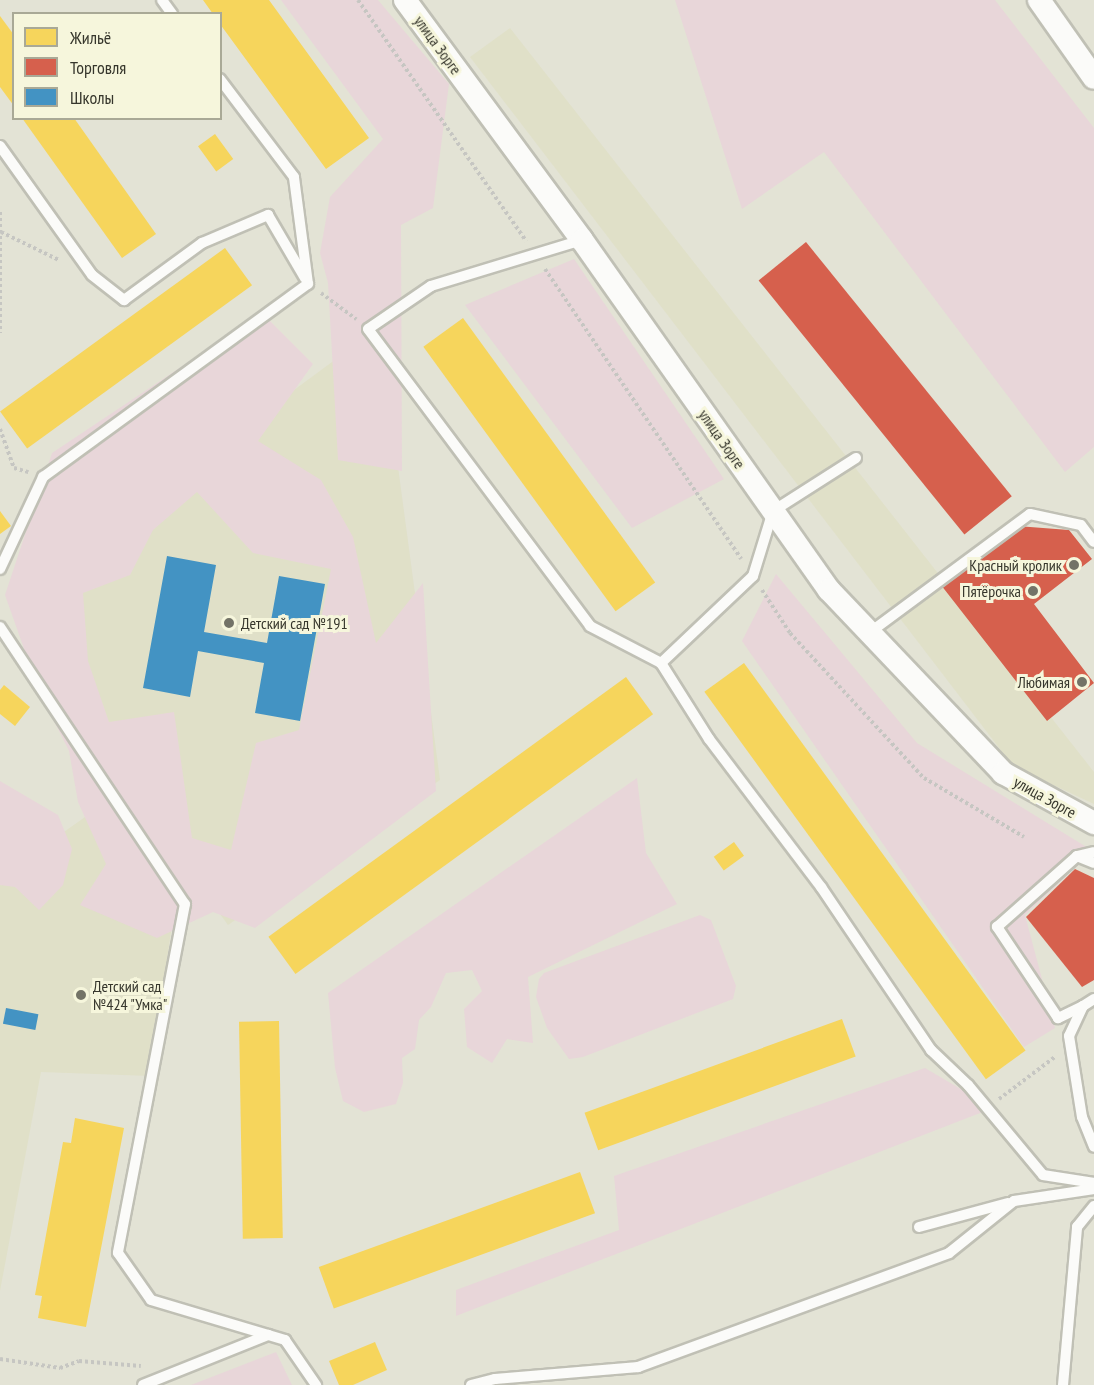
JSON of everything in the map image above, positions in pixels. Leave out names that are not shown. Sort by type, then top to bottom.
[{"type":"street","name":"улица Зорге","points":[[405,0],[582,240],[829,590],[1003,773],[1091,817]]},
{"type":"street","points":[[1039,0],[1094,72]]},
{"type":"lane","points":[[222,82],[294,177],[308,284]]},
{"type":"lane","points":[[0,147],[92,275],[123,300],[202,243],[268,215],[308,284]]},
{"type":"lane","points":[[582,240],[431,286],[368,329],[590,626],[662,663],[709,739],[820,887],[931,1050],[988,1108],[1043,1174],[1094,1183]]},
{"type":"lane","points":[[0,568],[43,477],[308,284]]},
{"type":"lane","points":[[662,663],[753,576],[773,511],[856,458]]},
{"type":"lane","points":[[869,633],[1030,514],[1081,525],[1094,542]]},
{"type":"lane","points":[[0,627],[185,904],[118,1253],[151,1300],[285,1340],[316,1385]]},
{"type":"lane","points":[[1094,852],[1077,856],[997,927],[1058,1018],[1094,999]]},
{"type":"lane","points":[[1077,856],[1094,863]]},
{"type":"lane","points":[[1083,1006],[1069,1036],[1082,1117],[1094,1147]]},
{"type":"lane","points":[[918,1227],[1014,1201],[1094,1189]]},
{"type":"lane","points":[[471,1385],[495,1379],[638,1367],[949,1253],[1014,1201]]},
{"type":"lane","points":[[1063,1385],[1077,1227],[1094,1206]]},
{"type":"lane","points":[[143,1385],[268,1335]]},
{"type":"path","points":[[358,0],[536,255],[790,633],[924,778],[1024,837]]},
{"type":"path","points":[[0,212],[0,333]]},
{"type":"path","points":[[1,232],[92,275]]},
{"type":"path","points":[[308,284],[368,329]]},
{"type":"path","points":[[0,429],[14,468],[43,477]]},
{"type":"path","points":[[988,1108],[1070,1045]]},
{"type":"path","points":[[0,1359],[60,1368],[80,1361],[152,1366]]},
{"type":"shaded area","points":[[281,0],[378,0],[449,84],[433,208],[401,225],[402,471],[338,460],[328,283],[320,253],[330,197],[383,139]]},
{"type":"shaded area","points":[[675,0],[995,0],[1094,128],[1094,447],[1065,472],[824,152],[742,209]]},
{"type":"shaded area","points":[[510,28],[1094,772],[1094,804],[1013,766],[470,57]]},
{"type":"shaded area","points":[[574,259],[724,479],[632,528],[465,305]]},
{"type":"shaded area","points":[[262,313],[313,364],[258,441],[321,480],[353,537],[376,643],[423,583],[436,791],[255,928],[213,912],[157,938],[80,905],[106,864],[78,802],[69,751],[39,691],[5,595],[52,453]],"holes":[[[197,492],[253,553],[331,569],[299,730],[256,743],[231,850],[192,838],[174,712],[109,722],[88,661],[83,593],[130,575],[153,530]]]},
{"type":"shaded area","name":"Детский сад №191","points":[[351,348],[394,437],[440,780],[228,925],[41,666],[38,579]]},
{"type":"shaded area","points":[[776,574],[917,743],[1093,851],[1025,915],[1055,1028],[1024,1047],[742,641]]},
{"type":"shaded area","points":[[637,778],[646,853],[677,904],[528,977],[533,1043],[507,1039],[492,1063],[467,1047],[464,1009],[482,991],[472,970],[446,973],[431,1007],[419,1020],[415,1049],[402,1058],[403,1083],[396,1104],[364,1112],[343,1101],[335,1068],[328,993]]},
{"type":"shaded area","points":[[0,781],[58,815],[72,849],[63,885],[39,910],[15,887],[0,885]]},
{"type":"shaded area","name":"Детский сад №424 \"Умка\"","points":[[95,810],[173,918],[150,1076],[41,1072],[0,1291],[0,877]]},
{"type":"shaded area","points":[[700,915],[711,920],[736,986],[733,999],[583,1057],[569,1059],[547,1028],[536,997],[539,979],[544,973]]},
{"type":"shaded area","points":[[925,1068],[993,1108],[456,1316],[456,1290],[619,1230],[614,1176]]},
{"type":"shaded area","points":[[276,1352],[292,1385],[191,1385]]},
{"type":"building: Жильё","points":[[203,0],[269,0],[369,138],[326,169],[222,27],[222,12],[212,12]]},
{"type":"building: Жильё","points":[[0,16],[12,32],[12,103],[0,87]]},
{"type":"building: Жильё","points":[[23,120],[75,120],[156,234],[122,258]]},
{"type":"building: Жильё","points":[[215,134],[233,159],[216,171],[198,146]]},
{"type":"building: Жильё","points":[[225,248],[252,285],[27,449],[0,411]]},
{"type":"building: Жильё","points":[[463,318],[655,583],[616,611],[423,347]]},
{"type":"building: Жильё","points":[[0,511],[11,526],[0,534]]},
{"type":"building: Жильё","points":[[744,663],[1026,1051],[986,1079],[704,692]]},
{"type":"building: Жильё","points":[[626,677],[653,714],[295,974],[268,937]]},
{"type":"building: Жильё","points":[[4,685],[30,707],[15,726],[0,714],[0,690]]},
{"type":"building: Жильё","points":[[734,842],[744,856],[724,870],[714,857]]},
{"type":"building: Жильё","points":[[842,1019],[856,1057],[598,1150],[585,1113]]},
{"type":"building: Жильё","points":[[279,1021],[283,1238],[243,1239],[239,1022]]},
{"type":"building: Жильё","points":[[75,1118],[124,1128],[86,1327],[38,1318],[42,1296],[35,1295],[63,1142],[71,1143]]},
{"type":"building: Жильё","points":[[580,1172],[595,1213],[334,1308],[319,1267]]},
{"type":"building: Жильё","points":[[375,1342],[387,1370],[353,1385],[339,1385],[329,1361]]},
{"type":"building: Торговля","points":[[806,242],[1012,496],[964,535],[759,280]]},
{"type":"building: Торговля","points":[[1017,526],[1069,530],[1092,559],[1034,604],[1094,683],[1047,721],[941,585]]},
{"type":"building: Торговля","points":[[1075,869],[1094,878],[1094,980],[1082,987],[1026,917]]},
{"type":"building: Школы","points":[[167,556],[216,565],[204,632],[267,643],[279,576],[325,584],[300,721],[255,713],[264,663],[198,651],[190,697],[143,688]]},
{"type":"building: Школы","points":[[6,1008],[38,1014],[35,1030],[3,1024]]},
{"type":"place","name":"Красный кролик","points":[[1074,565]]},
{"type":"place","name":"Пятёрочка","points":[[1033,591]]},
{"type":"place","name":"Детский сад №191","points":[[229,623]]},
{"type":"place","name":"Любимая","points":[[1082,682]]},
{"type":"place","name":"Детский сад №424 \"Умка\"","points":[[81,995]]}]
